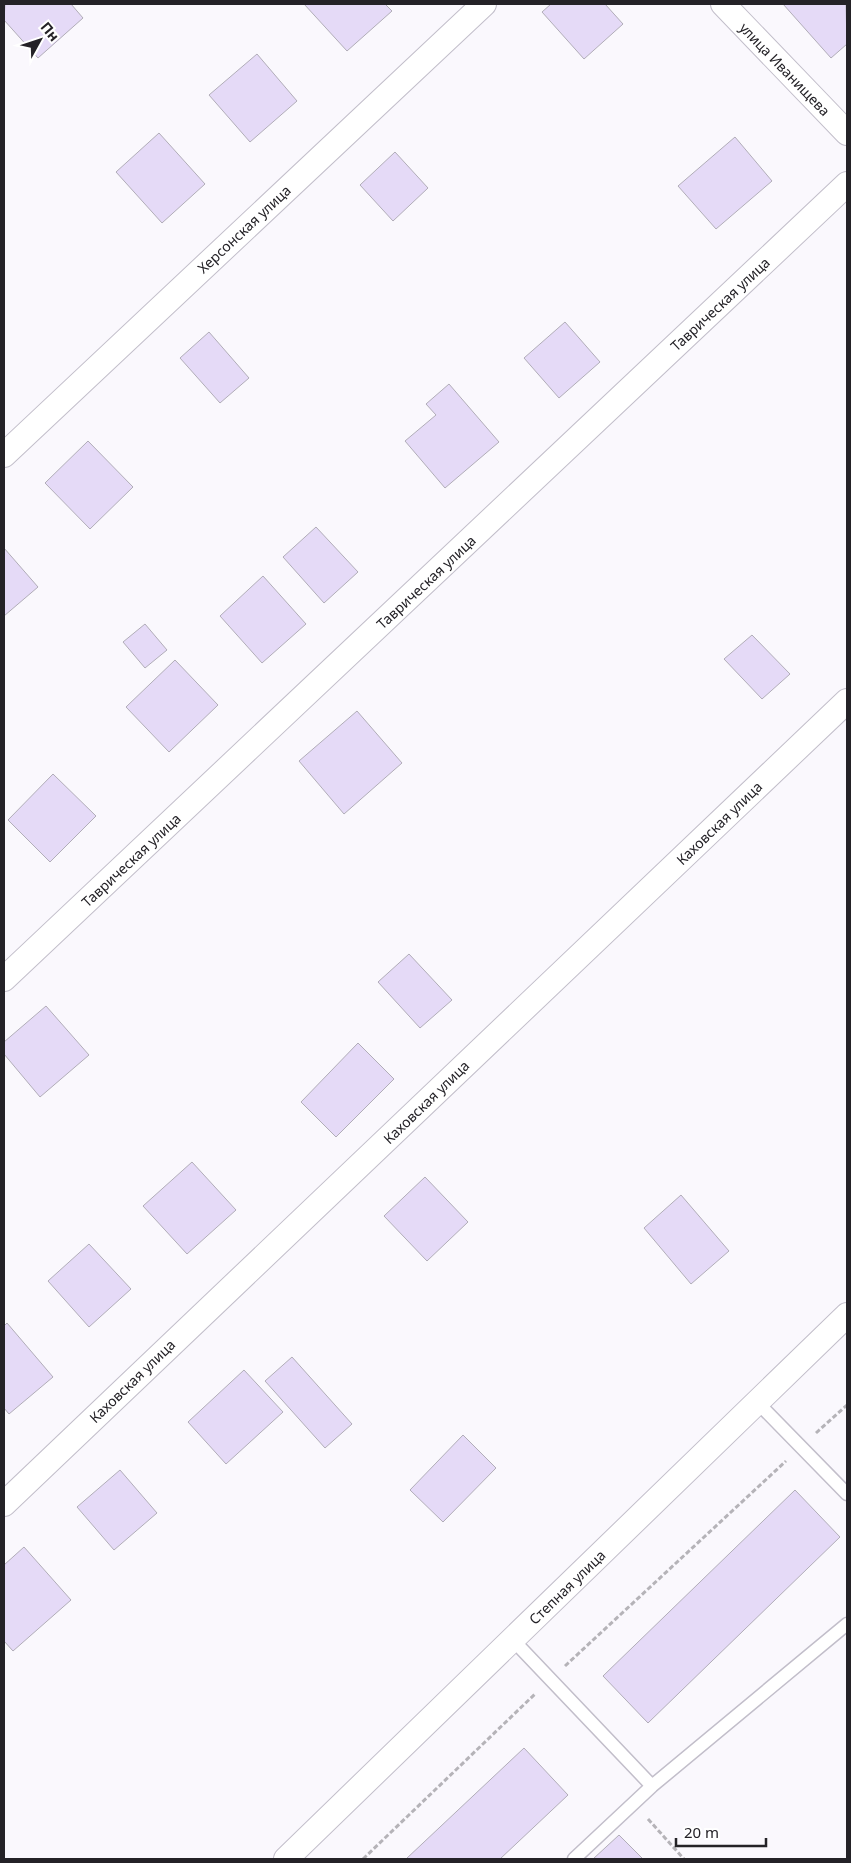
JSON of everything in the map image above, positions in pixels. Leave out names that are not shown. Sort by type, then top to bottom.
[{"type":"street","name":"Херсонская улица","points":[[4,454],[484,4]]},
{"type":"street","name":"улица Иванищева","points":[[723,4],[847,133]]},
{"type":"street","name":"Таврическая улица","points":[[4,979],[847,184]]},
{"type":"street","name":"Каховская улица","points":[[4,1504],[847,701]]},
{"type":"street","name":"Степная улица","points":[[286,1859],[847,1315]]},
{"type":"lane","points":[[756,1402],[847,1494]]},
{"type":"lane","points":[[574,1859],[652,1786],[847,1624]]},
{"type":"lane","points":[[512,1640],[652,1786]]},
{"type":"path","points":[[363,1859],[550,1679],[847,1405]]},
{"type":"path","points":[[634,1804],[684,1859]]},
{"type":"building","points":[[5,4],[71,4],[83,18],[38,58],[4,20]]},
{"type":"building","points":[[304,4],[385,4],[392,11],[347,51]]},
{"type":"building","points":[[551,4],[605,4],[623,24],[584,59],[542,12]]},
{"type":"building","points":[[783,4],[846,4],[847,44],[831,58]]},
{"type":"building","points":[[257,54],[297,101],[250,142],[209,95]]},
{"type":"building","points":[[159,133],[205,184],[162,223],[116,172]]},
{"type":"building","points":[[735,137],[772,181],[716,229],[678,186]]},
{"type":"building","points":[[395,152],[428,188],[393,221],[360,185]]},
{"type":"building","points":[[565,322],[600,362],[559,398],[524,358]]},
{"type":"building","points":[[209,332],[249,378],[220,403],[180,358]]},
{"type":"building","points":[[449,384],[499,442],[445,488],[405,441],[436,415],[426,404]]},
{"type":"building","points":[[88,441],[133,487],[90,529],[45,483]]},
{"type":"building","points":[[316,527],[358,572],[324,603],[283,557]]},
{"type":"building","points":[[4,548],[38,587],[4,616]]},
{"type":"building","points":[[263,576],[306,624],[262,663],[220,616]]},
{"type":"building","points":[[145,624],[167,650],[145,668],[123,642]]},
{"type":"building","points":[[752,635],[790,674],[762,699],[724,659]]},
{"type":"building","points":[[175,660],[218,705],[169,752],[126,707]]},
{"type":"building","points":[[357,711],[402,763],[344,814],[299,761]]},
{"type":"building","points":[[53,774],[96,816],[50,862],[8,820]]},
{"type":"building","points":[[409,954],[452,1000],[420,1028],[378,982]]},
{"type":"building","points":[[46,1006],[89,1055],[40,1097],[4,1054],[4,1042]]},
{"type":"building","points":[[358,1043],[394,1079],[336,1137],[301,1102]]},
{"type":"building","points":[[192,1162],[236,1210],[187,1254],[143,1206]]},
{"type":"building","points":[[425,1177],[468,1222],[427,1261],[384,1216]]},
{"type":"building","points":[[681,1195],[729,1251],[691,1284],[644,1228]]},
{"type":"building","points":[[89,1244],[131,1289],[89,1327],[48,1281]]},
{"type":"building","points":[[7,1323],[53,1377],[9,1414],[4,1408],[4,1326]]},
{"type":"building","points":[[292,1357],[352,1424],[325,1448],[265,1381]]},
{"type":"building","points":[[244,1370],[283,1412],[226,1464],[188,1422]]},
{"type":"building","points":[[463,1435],[496,1468],[443,1522],[410,1490]]},
{"type":"building","points":[[120,1470],[157,1513],[114,1550],[77,1507]]},
{"type":"building","points":[[795,1490],[840,1537],[648,1723],[603,1676]]},
{"type":"building","points":[[24,1547],[71,1600],[13,1651],[4,1641],[4,1565]]},
{"type":"building","points":[[524,1748],[568,1795],[500,1859],[406,1859]]},
{"type":"building","points":[[619,1835],[643,1859],[593,1859]]}]
